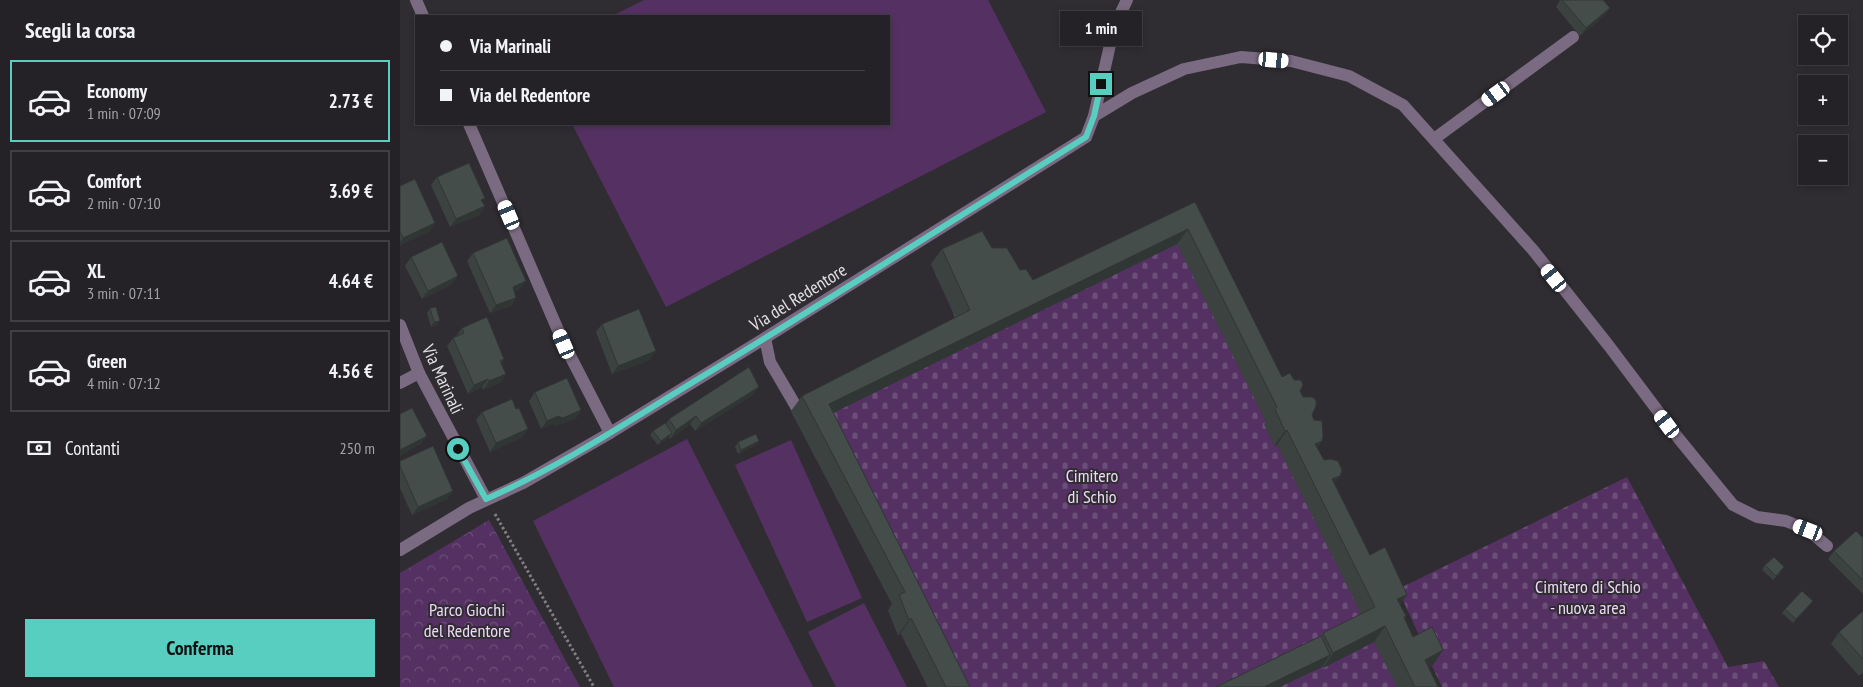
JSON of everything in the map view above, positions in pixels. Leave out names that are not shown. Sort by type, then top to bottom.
[{"type":"street","points":[[416,0],[423,15]]},
{"type":"street","name":"Via del Redentore","points":[[400,550],[486,499],[523,483],[610,433],[1086,137],[1094,116],[1114,27],[1127,0]]},
{"type":"street","points":[[1434,139],[1573,37]]},
{"type":"street","points":[[1094,116],[1132,92],[1184,69],[1241,57],[1291,62],[1349,76],[1403,105],[1533,250],[1679,439],[1733,505],[1757,517],[1786,521],[1808,530],[1827,546]]},
{"type":"street","points":[[469,125],[564,344],[610,433]]},
{"type":"street","name":"Via Marinali","points":[[400,325],[419,373],[486,499]]},
{"type":"street","points":[[765,338],[770,362],[809,428]]},
{"type":"street","points":[[400,383],[419,373]]},
{"type":"path","points":[[486,499],[594,687]]},
{"type":"green space","points":[[644,0],[988,0],[1046,112],[666,307],[573,125],[890,125],[890,15],[614,15]]},
{"type":"green space","name":"Cimitero di Schio","points":[[1184,217],[1305,422],[1396,632],[1422,642],[1398,589],[1627,477],[1728,667],[1764,661],[1779,687],[1442,687],[1432,666],[1414,675],[1420,687],[928,687],[901,634],[898,635],[888,610],[894,607],[791,411],[959,326],[931,264],[971,247],[1023,295]]},
{"type":"green space","points":[[687,439],[813,687],[614,687],[533,521]]},
{"type":"green space","points":[[791,440],[862,598],[807,622],[735,465]]},
{"type":"green space","name":"Parco Giochi del Redentore","points":[[489,520],[580,687],[400,687],[400,573]]},
{"type":"green space","points":[[864,603],[907,687],[836,687],[808,632]]},
{"type":"building","points":[[1562,0],[1603,0],[1610,8],[1586,28]]},
{"type":"building","points":[[469,163],[485,198],[481,200],[485,206],[456,219],[437,177]]},
{"type":"building","points":[[415,179],[435,223],[403,238],[400,232],[400,186]]},
{"type":"building","points":[[1195,202],[1282,377],[1290,373],[1294,380],[1301,380],[1303,385],[1300,391],[1303,397],[1312,397],[1316,400],[1316,406],[1312,415],[1314,420],[1322,421],[1323,436],[1322,441],[1315,444],[1324,460],[1338,461],[1342,470],[1340,476],[1332,479],[1370,555],[1385,547],[1407,595],[1397,599],[1406,616],[1404,617],[1413,637],[1432,627],[1443,650],[1425,660],[1438,687],[1415,687],[1385,626],[1333,653],[1323,633],[1375,607],[1287,430],[1285,431],[1275,409],[1277,407],[1188,229],[829,404],[970,687],[946,687],[911,618],[909,620],[899,595],[905,592],[802,396],[970,310],[942,249],[982,231],[992,248],[1007,248],[1020,270],[1026,269],[1033,280]]},
{"type":"building","points":[[507,238],[526,281],[513,287],[516,298],[496,305],[473,253]]},
{"type":"building","points":[[442,242],[458,276],[428,291],[411,257]]},
{"type":"building","points":[[436,307],[440,321],[434,322],[430,308]]},
{"type":"building","points":[[639,309],[656,351],[618,366],[602,324]]},
{"type":"building","points":[[487,317],[504,359],[500,361],[506,374],[474,385],[453,338],[464,333],[462,328]]},
{"type":"building","points":[[749,367],[759,387],[701,423],[696,416],[676,430],[669,419]]},
{"type":"building","points":[[567,378],[581,410],[563,418],[558,416],[547,421],[535,392]]},
{"type":"building","points":[[512,399],[516,409],[519,408],[528,429],[496,443],[482,412]]},
{"type":"building","points":[[412,408],[427,436],[400,450],[400,414]]},
{"type":"building","points":[[665,423],[672,433],[661,441],[653,431]]},
{"type":"building","points":[[756,434],[759,441],[741,450],[738,442]]},
{"type":"building","points":[[433,446],[453,491],[418,507],[400,466],[400,461]]},
{"type":"building","points":[[1856,531],[1863,538],[1863,580],[1834,551]]},
{"type":"building","points":[[1774,557],[1784,567],[1776,576],[1765,565]]},
{"type":"building","points":[[1802,591],[1813,601],[1796,619],[1785,609]]},
{"type":"building","points":[[1863,611],[1863,659],[1839,632]]},
{"type":"building","points":[[1321,636],[1330,655],[1264,687],[1216,687]]},
{"type":"route","points":[[458,449],[486,499],[523,483],[610,433],[765,338],[1086,137],[1094,116],[1101,84]]},
{"type":"park label","name":"Cimitero di Schio - nuova area","points":[[1588,596]]}]
